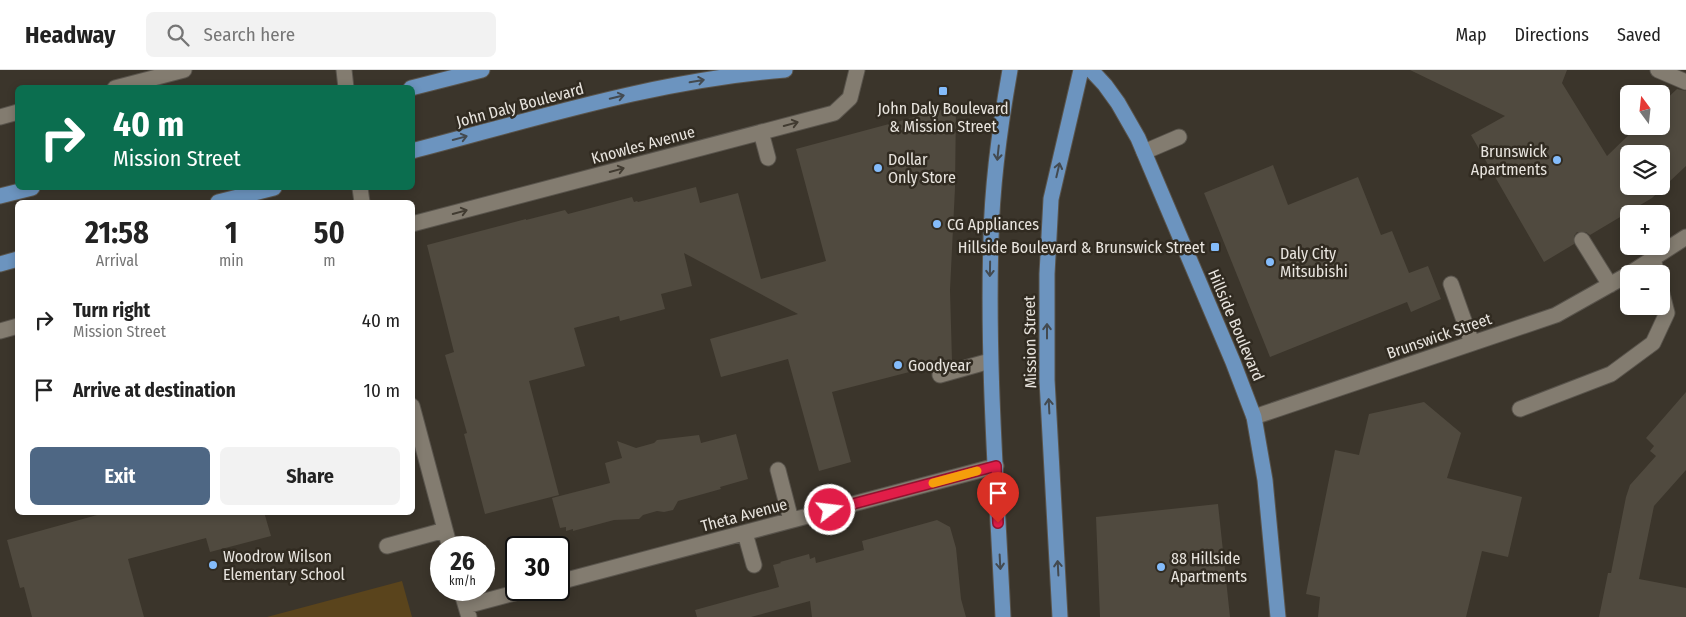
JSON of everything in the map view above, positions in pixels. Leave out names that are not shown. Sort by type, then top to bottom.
[{"type":"main road","points":[[415,87],[482,70]]},
{"type":"main road","name":"John Daly Boulevard","points":[[415,150],[649,89],[716,77],[784,70]]},
{"type":"main road","points":[[1003,617],[990,361],[991,238],[994,183],[1001,121],[1010,70]]},
{"type":"main road","name":"Mission Street","points":[[1060,617],[1047,380],[1047,274],[1051,199],[1081,70]]},
{"type":"main road","name":"Hillside Boulevard","points":[[1091,70],[1105,85],[1122,109],[1138,138],[1233,362],[1254,417],[1265,480],[1278,617]]},
{"type":"main road","points":[[0,196],[24,190]]},
{"type":"main road","points":[[226,200],[266,190]]},
{"type":"main road","points":[[0,264],[15,260]]},
{"type":"street","points":[[126,85],[184,70]]},
{"type":"street","points":[[344,70],[346,85]]},
{"type":"street","name":"Knowles Avenue","points":[[415,223],[834,113],[850,98],[857,70]]},
{"type":"street","points":[[1658,70],[1686,82]]},
{"type":"street","points":[[0,117],[15,113]]},
{"type":"street","points":[[761,132],[768,158]]},
{"type":"street","points":[[1144,152],[1179,136]]},
{"type":"street","name":"Brunswick Street","points":[[1643,265],[1686,237]]},
{"type":"street","points":[[1582,240],[1610,285]]},
{"type":"street","points":[[1654,258],[1655,265]]},
{"type":"street","name":"Brunswick Street","points":[[1254,417],[1556,315],[1620,279]]},
{"type":"street","points":[[1451,284],[1472,344]]},
{"type":"street","points":[[1520,408],[1611,374],[1653,343],[1666,315]]},
{"type":"street","points":[[0,331],[15,327]]},
{"type":"street","points":[[940,375],[990,361]]},
{"type":"street","points":[[415,417],[447,536]]},
{"type":"street","name":"Theta Avenue","points":[[570,579],[996,466]]},
{"type":"street","points":[[778,470],[791,520]]},
{"type":"street","points":[[387,546],[445,530]]},
{"type":"street","points":[[745,533],[754,565]]},
{"type":"street","points":[[467,612],[505,598]]},
{"type":"shaded area","points":[[402,581],[412,617],[267,617]]},
{"type":"building","name":"Brunswick Apartments","points":[[1410,70],[1567,70],[1562,83],[1607,156],[1629,135],[1670,135],[1670,96],[1677,89],[1686,91],[1686,166],[1670,181],[1670,145],[1620,145],[1620,195],[1655,195],[1640,205],[1620,205],[1620,217],[1590,235],[1586,232],[1577,232],[1574,236],[1574,244],[1544,262],[1471,135],[1505,116]]},
{"type":"building","points":[[956,106],[955,188],[950,290],[952,361],[832,392],[851,462],[819,471],[788,359],[721,377],[710,339],[798,314],[684,253],[692,286],[661,294],[665,309],[620,321],[619,316],[574,328],[585,366],[529,381],[559,495],[485,514],[464,434],[467,433],[445,355],[454,352],[427,245],[565,210],[568,214],[632,197],[634,202],[638,202],[696,187],[700,203],[738,193],[761,279],[826,261],[796,149]]},
{"type":"building","points":[[1273,165],[1288,205],[1358,177],[1381,235],[1392,231],[1409,273],[1428,266],[1441,299],[1411,312],[1407,302],[1270,357],[1204,193]]},
{"type":"building","points":[[1686,392],[1686,470],[1654,506],[1639,579],[1686,588],[1686,617],[1599,617],[1608,573],[1611,573],[1630,485],[1656,456],[1650,451],[1654,446],[1646,438]]},
{"type":"building","points":[[1424,402],[1461,433],[1447,478],[1522,497],[1508,557],[1482,551],[1466,617],[1318,617],[1320,597],[1306,594],[1335,450],[1359,455],[1369,414]]},
{"type":"building","points":[[736,434],[748,479],[678,501],[673,510],[657,511],[643,515],[639,519],[614,520],[573,531],[573,529],[566,531],[566,527],[560,528],[552,498],[610,483],[605,463],[622,458],[617,441],[636,448],[654,443],[657,440],[699,435],[701,443]]},
{"type":"building","name":"88 Hillside Apartments","points":[[1218,504],[1230,617],[1100,617],[1096,517]]},
{"type":"building","points":[[97,515],[265,515],[271,536],[210,552],[206,538],[128,559],[144,617],[32,617],[24,587],[20,588],[7,540]]},
{"type":"building","points":[[937,520],[950,527],[956,548],[961,599],[966,617],[812,617],[810,601],[751,617],[697,617],[695,610],[779,587],[773,565],[780,562],[809,554],[810,559],[815,557],[816,563],[864,550],[862,541]]},
{"type":"slow traffic","points":[[933,483],[977,471]]},
{"type":"place","name":"John Daly Boulevard & Mission Street","points":[[943,91]]},
{"type":"place","name":"Brunswick Apartments","points":[[1557,160]]},
{"type":"place","name":"Dollar Only Store","points":[[878,168]]},
{"type":"place","name":"CG Appliances","points":[[937,224]]},
{"type":"place","name":"Hillside Boulevard & Brunswick Street","points":[[1215,247]]},
{"type":"place","name":"Daly City Mitsubishi","points":[[1270,262]]},
{"type":"place","name":"Goodyear","points":[[898,365]]},
{"type":"place","name":"Woodrow Wilson Elementary School","points":[[213,565]]},
{"type":"place","name":"88 Hillside Apartments","points":[[1161,567]]},
{"type":"route","points":[[830,510],[996,466],[998,523]]}]
